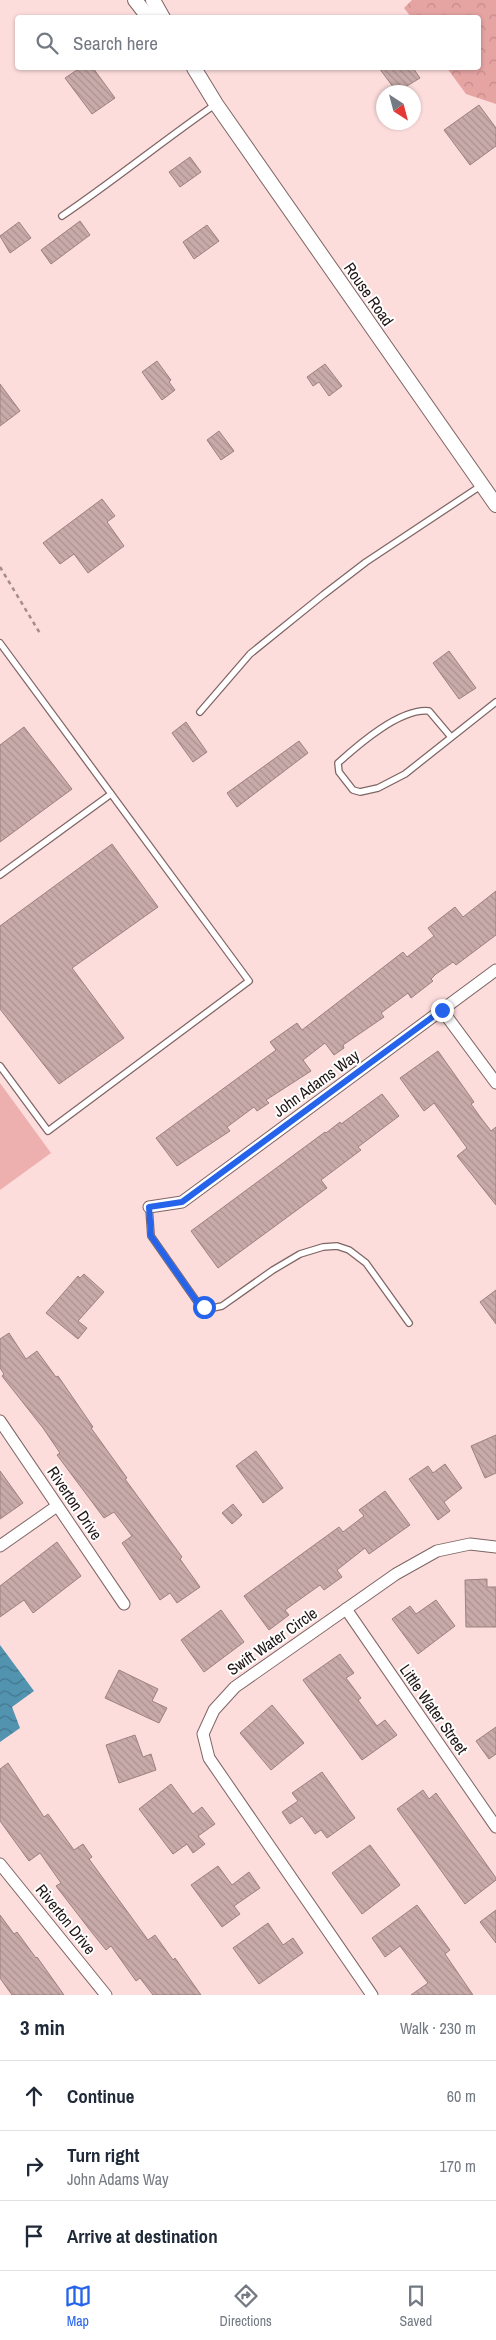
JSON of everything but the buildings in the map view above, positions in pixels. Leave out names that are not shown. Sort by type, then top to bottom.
[{"type":"street","points":[[136,0],[147,15]]},
{"type":"street","points":[[153,0],[162,15]]},
{"type":"street","name":"Rouse Road","points":[[190,70],[216,103]]},
{"type":"street","name":"Rouse Road","points":[[195,70],[216,103],[496,505]]},
{"type":"street","name":"John Adams Way","points":[[149,1207],[182,1202],[496,970]]},
{"type":"street","points":[[442,1010],[496,1082]]},
{"type":"street","name":"Riverton Drive","points":[[0,1422],[124,1604]]},
{"type":"street","points":[[0,1546],[57,1506]]},
{"type":"street","name":"Swift Water Circle","points":[[372,1995],[209,1758],[203,1734],[214,1710],[235,1687],[396,1574],[437,1551],[470,1544],[496,1547]]},
{"type":"street","name":"Little Water Street","points":[[346,1609],[496,1828]]},
{"type":"street","name":"Riverton Drive","points":[[0,1864],[106,1995]]},
{"type":"lane","points":[[62,216],[111,183],[216,103]]},
{"type":"lane","points":[[200,712],[250,654],[315,601],[366,562],[482,485]]},
{"type":"lane","points":[[0,643],[249,981],[48,1131],[0,1066]]},
{"type":"lane","points":[[451,737],[428,711],[421,710],[390,723],[361,742],[338,763],[339,772],[353,790],[360,792],[378,788],[405,774],[496,702]]},
{"type":"lane","points":[[0,875],[111,794]]},
{"type":"lane","points":[[149,1207],[151,1236],[200,1306],[208,1308],[222,1306],[273,1270],[300,1254],[323,1247],[336,1246],[348,1250],[366,1263],[409,1323]]},
{"type":"path","points":[[0,567],[41,635]]},
{"type":"shaded area","points":[[0,1083],[51,1153],[0,1190]]},
{"type":"green space","points":[[412,0],[496,0],[496,104],[466,94],[448,70],[481,70],[481,15],[409,15],[404,8]]},
{"type":"water","points":[[0,1645],[34,1691],[12,1707],[20,1728],[0,1742]]},
{"type":"route","points":[[204,1307],[200,1306],[151,1236],[149,1207],[182,1202],[442,1010]]}]
